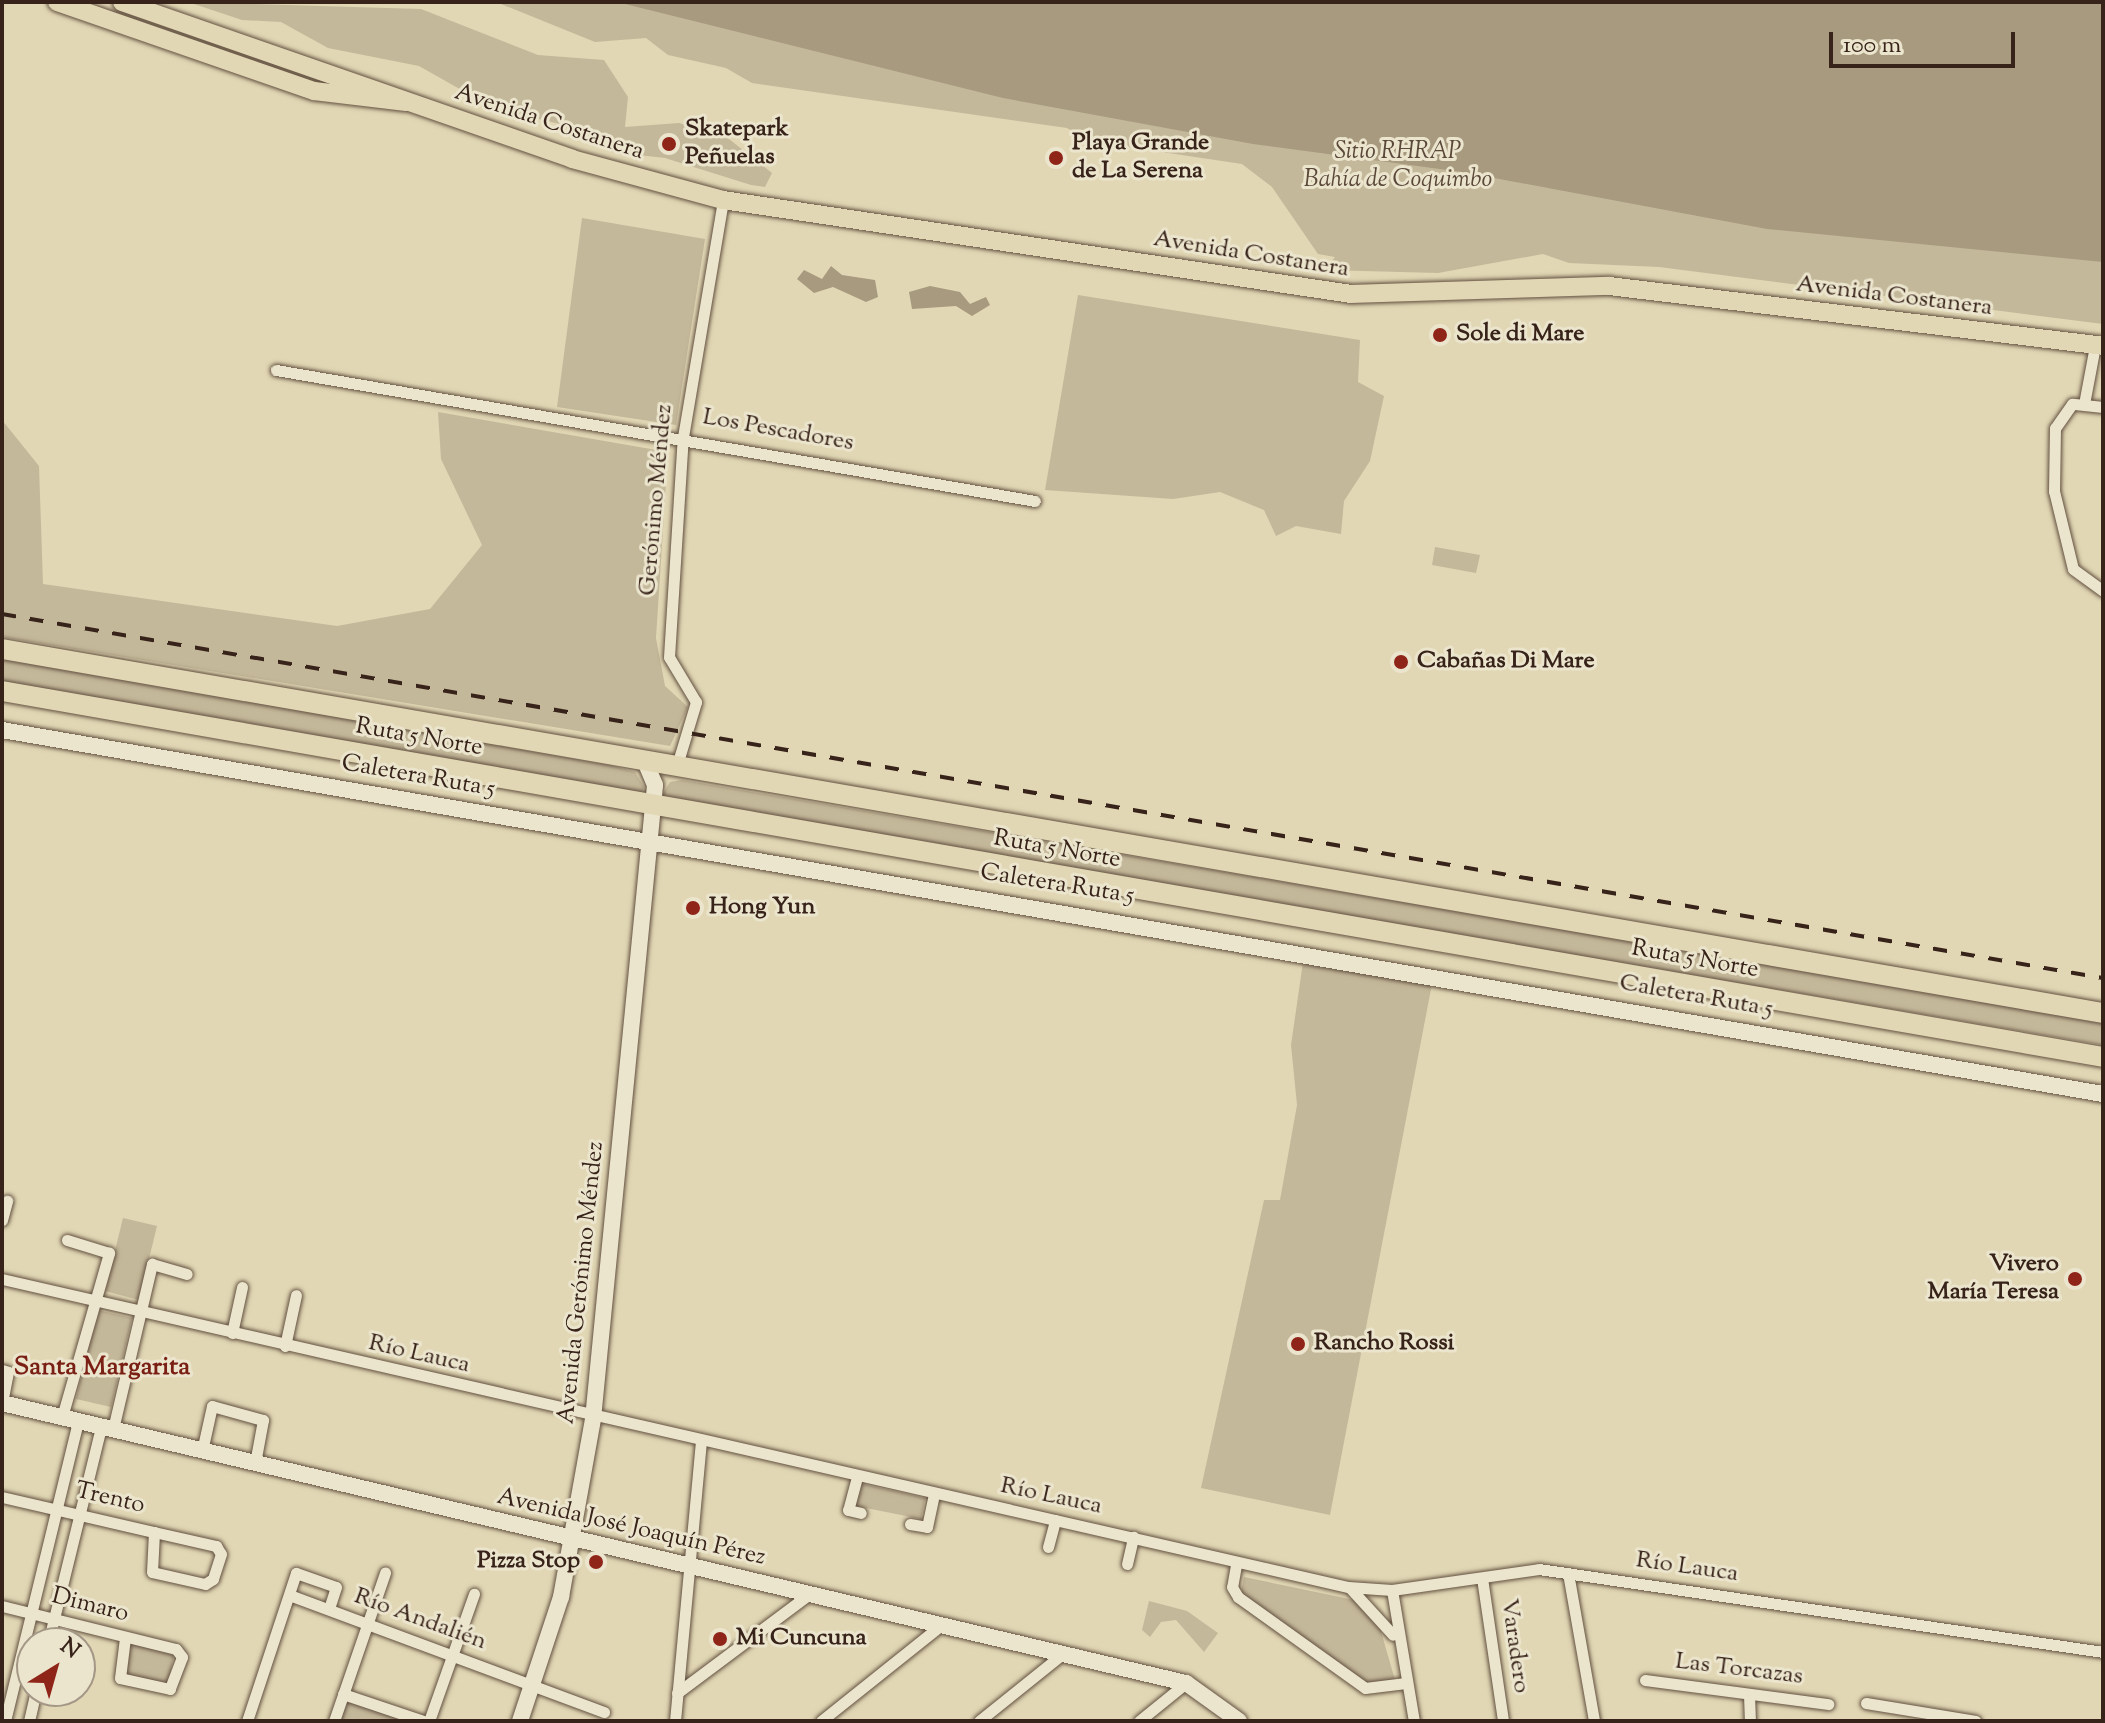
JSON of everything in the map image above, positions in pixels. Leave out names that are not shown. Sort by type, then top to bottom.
[{"type":"highway","name":"Ruta 5 Norte","points":[[2,649],[2103,1013]]},
{"type":"highway","name":"Ruta 5 Norte","points":[[2,691],[2103,1057]]},
{"type":"main road","name":"Avenida Costanera","points":[[57,2],[314,91],[415,102]]},
{"type":"main road","name":"Avenida Costanera","points":[[122,2],[323,66],[572,159],[723,200],[1351,294],[1609,286],[2099,346]]},
{"type":"main road","points":[[314,91],[328,81],[323,66]]},
{"type":"street","name":"Gerónimo Méndez","points":[[677,765],[696,702],[669,657],[683,437],[723,200]]},
{"type":"street","name":"Avenida Costanera","points":[[2084,404],[2099,346]]},
{"type":"street","name":"Los Pescadores","points":[[276,370],[683,437],[1035,501]]},
{"type":"street","points":[[2103,407],[2072,404],[2055,428],[2054,491],[2073,569],[2103,591]]},
{"type":"street","name":"Caletera Ruta 5","points":[[2,730],[2103,1094]]},
{"type":"street","points":[[644,759],[655,785],[649,842]]},
{"type":"street","points":[[655,785],[677,765]]},
{"type":"street","name":"Avenida Gerónimo Méndez","points":[[520,1721],[533,1685],[573,1539],[593,1419],[649,842]]},
{"type":"street","points":[[2,1220],[7,1201]]},
{"type":"street","points":[[5,1721],[56,1509],[90,1300],[109,1253],[67,1240]]},
{"type":"street","points":[[52,1627],[79,1515],[141,1312],[152,1264],[187,1274]]},
{"type":"street","name":"Río Lauca","points":[[2,1279],[593,1419],[1133,1537],[1236,1565],[1348,1587],[1392,1590],[1482,1578],[1568,1573],[2103,1652]]},
{"type":"street","points":[[232,1333],[242,1287]]},
{"type":"street","points":[[285,1346],[296,1295]]},
{"type":"street","points":[[2,1370],[8,1372],[2,1402]]},
{"type":"street","name":"Avenida José Joaquín Pérez","points":[[2,1402],[1186,1683],[1239,1721]]},
{"type":"street","points":[[202,1451],[212,1406],[263,1420],[255,1463]]},
{"type":"street","points":[[675,1721],[701,1443]]},
{"type":"street","points":[[857,1477],[848,1510],[861,1513]]},
{"type":"street","points":[[910,1524],[927,1527],[934,1494]]},
{"type":"street","name":"Trento","points":[[2,1498],[56,1509],[216,1546],[221,1554],[213,1579],[205,1584],[152,1572],[154,1532]]},
{"type":"street","points":[[1048,1547],[1055,1520]]},
{"type":"street","points":[[1127,1564],[1133,1537]]},
{"type":"street","points":[[1236,1565],[1232,1587],[1238,1597],[1365,1688],[1406,1683]]},
{"type":"street","points":[[247,1721],[292,1596],[296,1573],[336,1587],[329,1609]]},
{"type":"street","points":[[334,1721],[385,1573]]},
{"type":"street","points":[[1568,1573],[1594,1721]]},
{"type":"street","name":"Varadero","points":[[1482,1578],[1503,1721]]},
{"type":"street","points":[[1348,1587],[1380,1614],[1398,1646]]},
{"type":"street","points":[[1392,1590],[1398,1646],[1414,1721]]},
{"type":"street","points":[[429,1721],[474,1594]]},
{"type":"street","points":[[677,1693],[808,1595]]},
{"type":"street","name":"Río Andalién","points":[[292,1596],[604,1712]]},
{"type":"street","name":"Dimaro","points":[[2,1606],[167,1646],[182,1657],[166,1691],[120,1678],[125,1638]]},
{"type":"street","points":[[821,1721],[940,1626]]},
{"type":"street","points":[[979,1721],[1061,1655]]},
{"type":"street","name":"Las Torcazas","points":[[1645,1680],[1828,1704]]},
{"type":"street","points":[[1139,1721],[1186,1683]]},
{"type":"street","points":[[343,1694],[423,1721]]},
{"type":"street","points":[[1749,1694],[1750,1721]]},
{"type":"street","points":[[1866,1703],[1976,1721]]},
{"type":"green space","points":[[188,2],[421,9],[538,55],[604,60],[628,97],[625,127],[679,123],[724,135],[772,173],[765,187],[665,158],[612,152],[560,124],[495,109],[419,66],[328,48],[281,22],[242,20]]},
{"type":"green space","name":"Sitio RHRAP Bahía de Coquimbo","points":[[496,2],[1022,2],[2103,156],[2103,324],[1659,267],[1569,263],[1543,254],[1438,273],[1325,270],[1335,257],[1318,254],[1272,187],[1242,164],[1088,141],[1067,128],[752,83],[726,68],[668,55],[646,38],[595,42]]},
{"type":"green space","points":[[582,218],[705,239],[676,425],[557,407]]},
{"type":"green space","points":[[1078,295],[1360,340],[1358,382],[1384,396],[1370,461],[1344,501],[1341,534],[1296,526],[1276,536],[1264,510],[1220,492],[1173,499],[1045,490]]},
{"type":"green space","points":[[438,412],[668,452],[656,638],[665,686],[688,707],[670,746],[2,637],[2,420],[39,466],[43,584],[337,626],[430,609],[482,545],[441,459]]},
{"type":"green space","points":[[1435,547],[1480,555],[1476,573],[1432,565]]},
{"type":"green space","points":[[2,658],[609,765],[635,772],[644,787],[641,793],[2,682]]},
{"type":"green space","points":[[682,780],[2103,1021],[2103,1045],[660,799],[670,782]]},
{"type":"green space","name":"Rancho Rossi","points":[[1303,962],[1432,984],[1330,1515],[1201,1488],[1264,1200],[1280,1200],[1297,1105],[1291,1045]]},
{"type":"green space","points":[[123,1218],[157,1226],[139,1300],[105,1291]]},
{"type":"green space","points":[[97,1310],[132,1318],[111,1407],[76,1399]]},
{"type":"green space","points":[[862,1484],[925,1498],[921,1519],[856,1506]]},
{"type":"green space","points":[[1244,1577],[1354,1600],[1380,1628],[1395,1680],[1370,1687],[1241,1593]]},
{"type":"green space","points":[[1149,1601],[1187,1611],[1218,1633],[1204,1652],[1176,1620],[1161,1622],[1150,1637],[1142,1630]]},
{"type":"green space","points":[[130,1642],[174,1651],[169,1683],[125,1678]]},
{"type":"green space","points":[[345,1700],[405,1721],[338,1721]]},
{"type":"shaded area","points":[[617,2],[2103,2],[2103,262],[1767,229],[1462,172],[1253,144],[1003,98]]},
{"type":"shaded area","points":[[831,266],[842,275],[875,280],[878,297],[866,302],[833,287],[814,293],[797,279],[804,270],[822,279]]},
{"type":"shaded area","points":[[930,286],[960,292],[970,304],[986,297],[990,305],[972,316],[956,306],[912,309],[909,292]]},
{"type":"railway","points":[[2,614],[2103,978]]},
{"type":"place","name":"Skatepark Peñuelas","points":[[669,144]]},
{"type":"place","name":"Playa Grande de La Serena","points":[[1056,158]]},
{"type":"place","name":"Sole di Mare","points":[[1440,335]]},
{"type":"place","name":"Cabañas Di Mare","points":[[1401,662]]},
{"type":"place","name":"Hong Yun","points":[[693,908]]},
{"type":"place","name":"Vivero María Teresa","points":[[2075,1279]]},
{"type":"place","name":"Rancho Rossi","points":[[1298,1344]]},
{"type":"place","name":"Pizza Stop","points":[[596,1562]]},
{"type":"place","name":"Mi Cuncuna","points":[[720,1639]]},
{"type":"district","name":"Santa Margarita","points":[[102,1368]]}]
